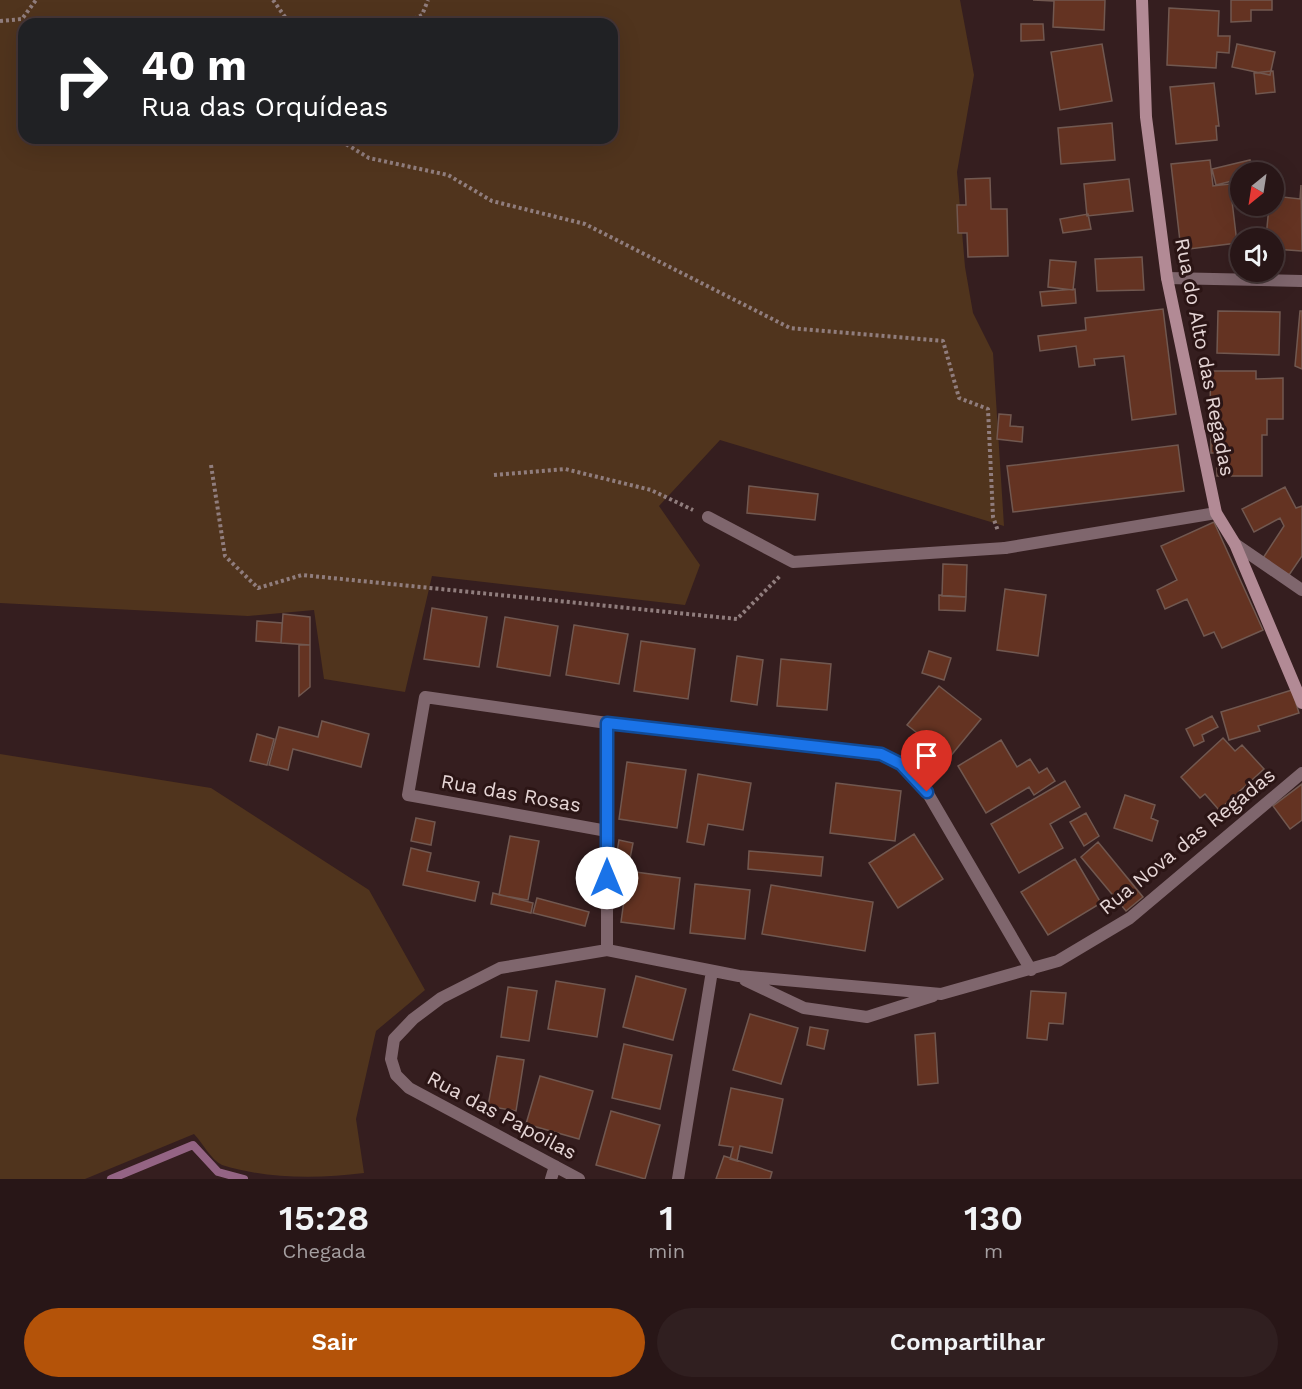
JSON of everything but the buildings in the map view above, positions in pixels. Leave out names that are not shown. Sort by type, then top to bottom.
[{"type":"street","name":"Rua do Alto das Regadas","points":[[1142,0],[1146,117],[1167,278],[1216,513],[1235,544],[1302,703]]},
{"type":"street","points":[[1167,278],[1302,281]]},
{"type":"street","points":[[708,517],[793,562],[1005,548],[1216,513]]},
{"type":"street","points":[[1235,544],[1275,569],[1302,590]]},
{"type":"street","name":"Rua das Rosas","points":[[607,723],[425,697],[408,795],[607,831]]},
{"type":"street","points":[[941,994],[739,976],[607,950],[607,723],[881,754],[901,764],[927,792],[1031,970]]},
{"type":"street","name":"Rua Nova das Regadas","points":[[739,976],[804,1008],[867,1017],[1058,961],[1130,918],[1302,773]]},
{"type":"street","name":"Rua das Papoilas","points":[[579,1179],[409,1088],[396,1075],[391,1059],[394,1040],[413,1019],[441,998],[500,968],[607,950]]},
{"type":"street","points":[[678,1179],[712,971]]},
{"type":"street","points":[[551,1179],[555,1166]]},
{"type":"path","points":[[22,18],[36,0]]},
{"type":"path","points":[[273,0],[286,18]]},
{"type":"path","points":[[416,18],[422,15],[428,0]]},
{"type":"path","points":[[0,21],[18,19]]},
{"type":"path","points":[[346,144],[369,158],[448,175],[492,201],[585,224],[790,328],[943,341],[959,398],[988,409],[993,517],[1005,548]]},
{"type":"path","points":[[212,465],[225,556],[258,588],[302,575],[737,620],[793,562]]},
{"type":"path","points":[[494,475],[565,468],[651,490],[708,517]]},
{"type":"shaded area","points":[[0,0],[960,0],[974,75],[957,172],[965,267],[973,313],[993,353],[1004,526],[720,440],[659,506],[700,565],[685,605],[432,576],[405,692],[324,679],[314,610],[248,616],[0,603]]},
{"type":"shaded area","points":[[0,754],[211,788],[369,890],[425,990],[376,1031],[356,1119],[364,1173],[292,1176],[239,1170],[218,1163],[194,1134],[85,1179],[0,1179]]},
{"type":"waterway","points":[[111,1179],[193,1145],[218,1172],[244,1179]]},
{"type":"route","points":[[607,878],[607,723],[881,754],[901,764],[917,778],[927,792]]}]
